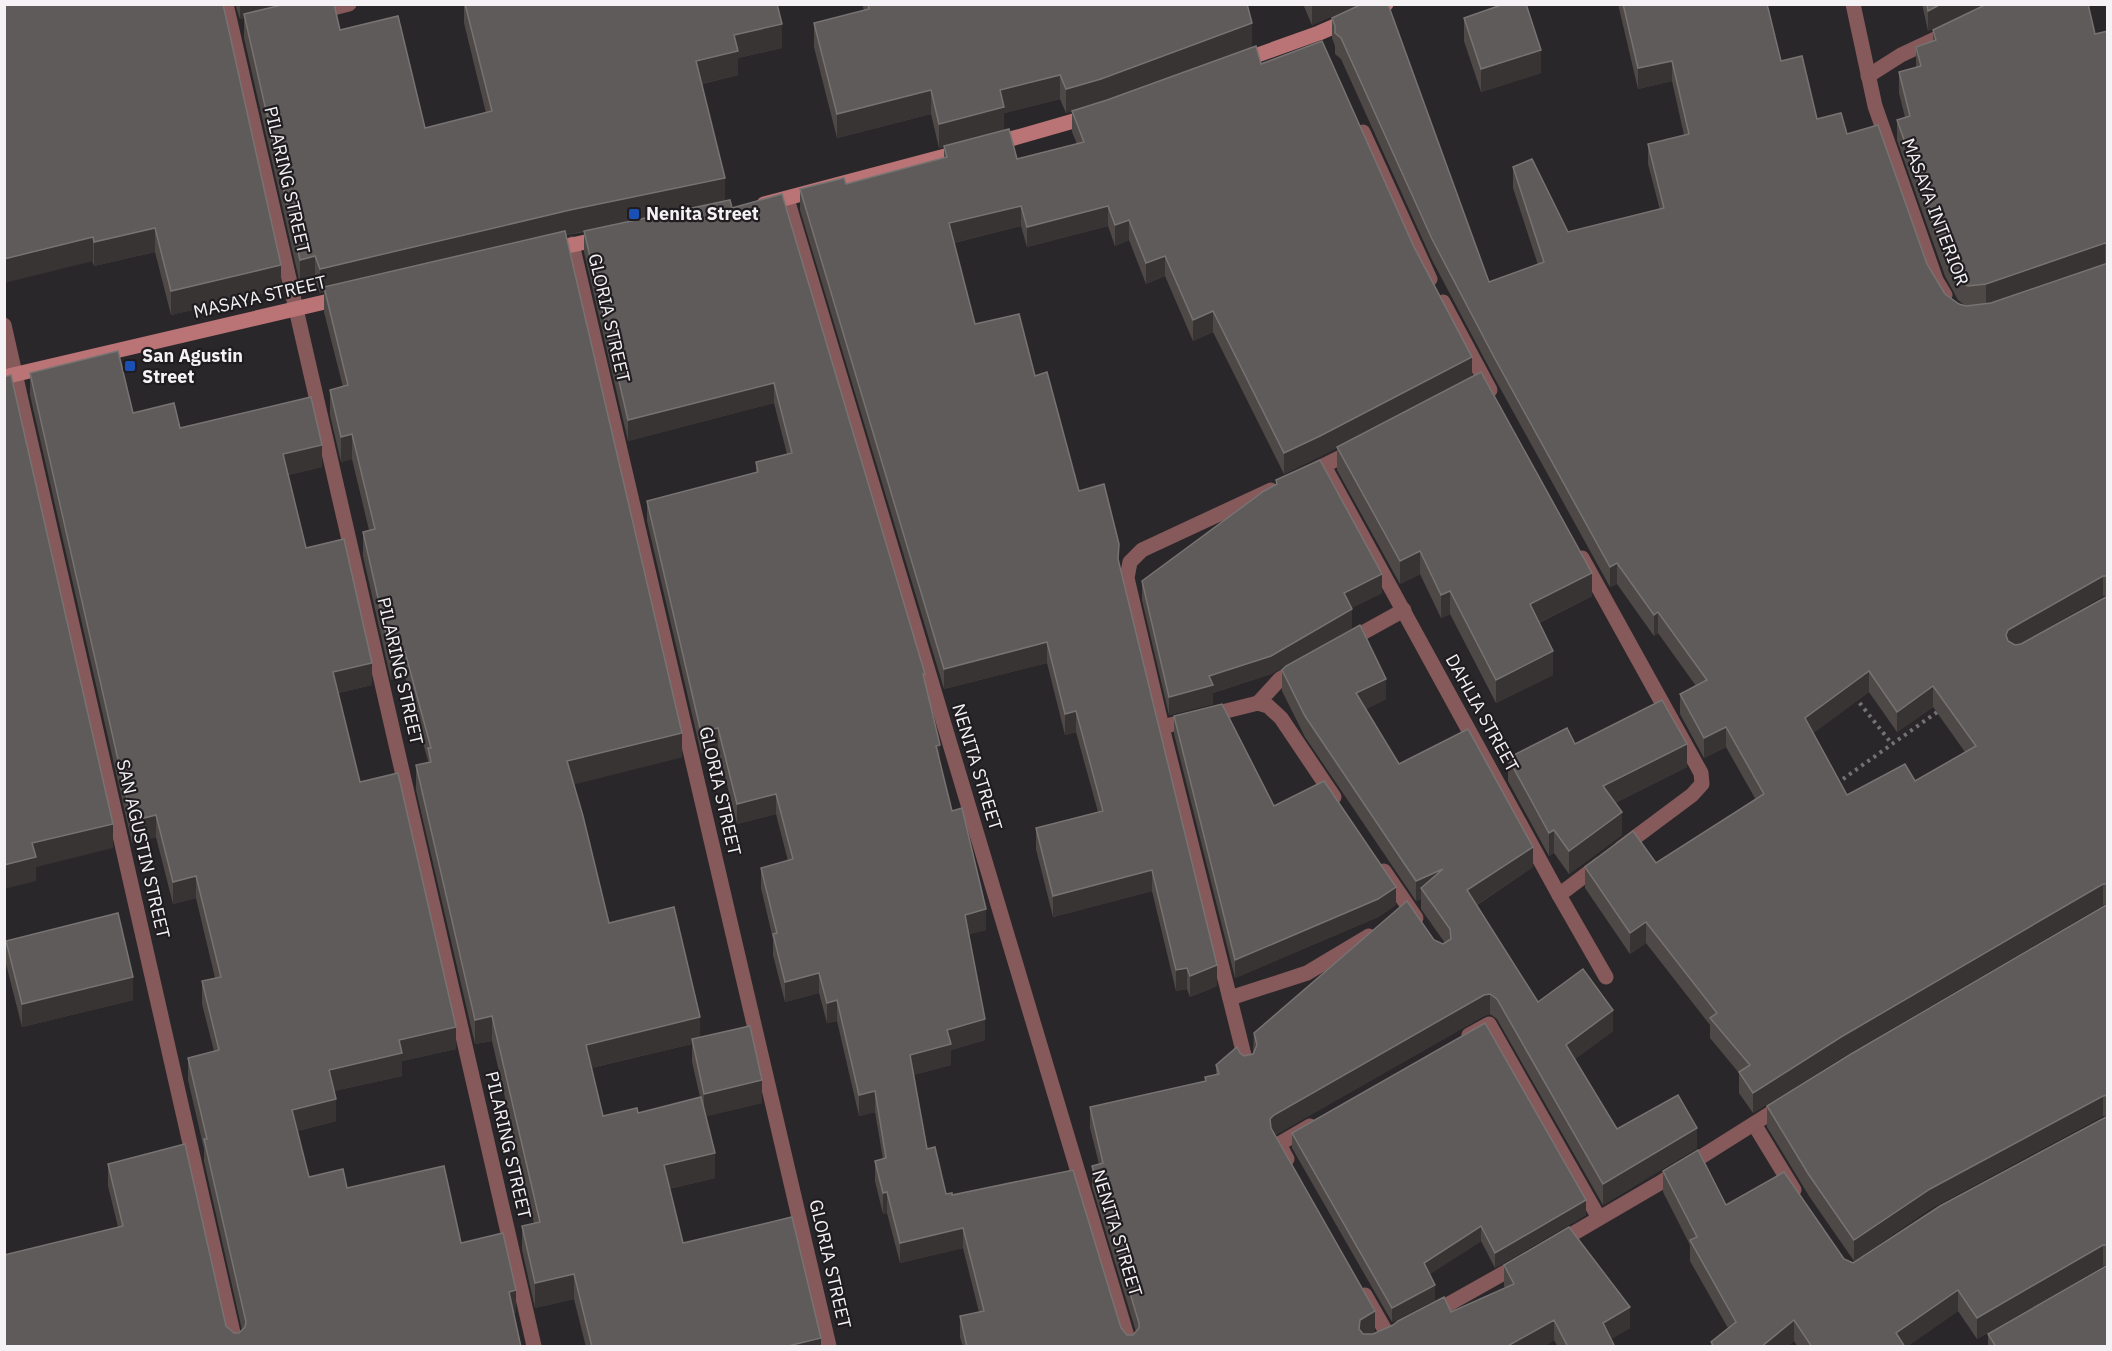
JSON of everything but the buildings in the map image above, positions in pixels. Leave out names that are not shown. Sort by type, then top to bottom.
[{"type":"street","name":"PILARING STREET","points":[[226,4],[238,30],[297,309],[534,1347]]},
{"type":"street","points":[[303,15],[349,4]]},
{"type":"street","points":[[1222,68],[1318,33],[1386,4]]},
{"type":"street","name":"MASAYA INTERIOR","points":[[1853,4],[1875,106],[1936,280],[1951,307]]},
{"type":"street","points":[[1868,75],[1900,55],[1966,25]]},
{"type":"street","points":[[1318,33],[1326,50]]},
{"type":"street","points":[[753,206],[787,199],[1104,112]]},
{"type":"street","points":[[1356,116],[1480,385],[1497,403]]},
{"type":"street","name":"NENITA STREET","points":[[787,199],[1130,1347]]},
{"type":"street","points":[[538,252],[617,235]]},
{"type":"street","name":"GLORIA STREET","points":[[572,244],[829,1347]]},
{"type":"street","name":"MASAYA STREET","points":[[10,375],[354,295]]},
{"type":"street","name":"SAN AGUSTIN STREET","points":[[4,325],[10,375],[236,1347]]},
{"type":"street","points":[[1247,1067],[1127,578],[1130,562],[1142,550],[1365,445]]},
{"type":"street","name":"DAHLIA STREET","points":[[1324,466],[1606,977]]},
{"type":"street","points":[[1559,895],[1692,795],[1702,784],[1701,773],[1576,547]]},
{"type":"street","points":[[1332,650],[1404,610]]},
{"type":"street","points":[[1258,703],[1280,679],[1311,662]]},
{"type":"street","points":[[1162,727],[1258,703],[1268,706],[1281,718],[1345,813]]},
{"type":"street","points":[[1377,861],[1404,911],[1422,927]]},
{"type":"street","points":[[1230,998],[1307,973],[1382,927]]},
{"type":"street","points":[[1452,1044],[1488,1024],[1599,1218]]},
{"type":"street","points":[[1420,1320],[1537,1255],[1791,1101]]},
{"type":"street","points":[[1296,1174],[1279,1144],[1320,1120]]},
{"type":"street","points":[[1754,1124],[1801,1201]]},
{"type":"street","points":[[1360,1286],[1389,1337]]},
{"type":"path","points":[[1848,688],[1892,744]]},
{"type":"path","points":[[1843,780],[1945,706]]},
{"type":"place","name":"Nenita Street","points":[[634,214]]},
{"type":"place","name":"San Agustin Street","points":[[130,366]]}]
